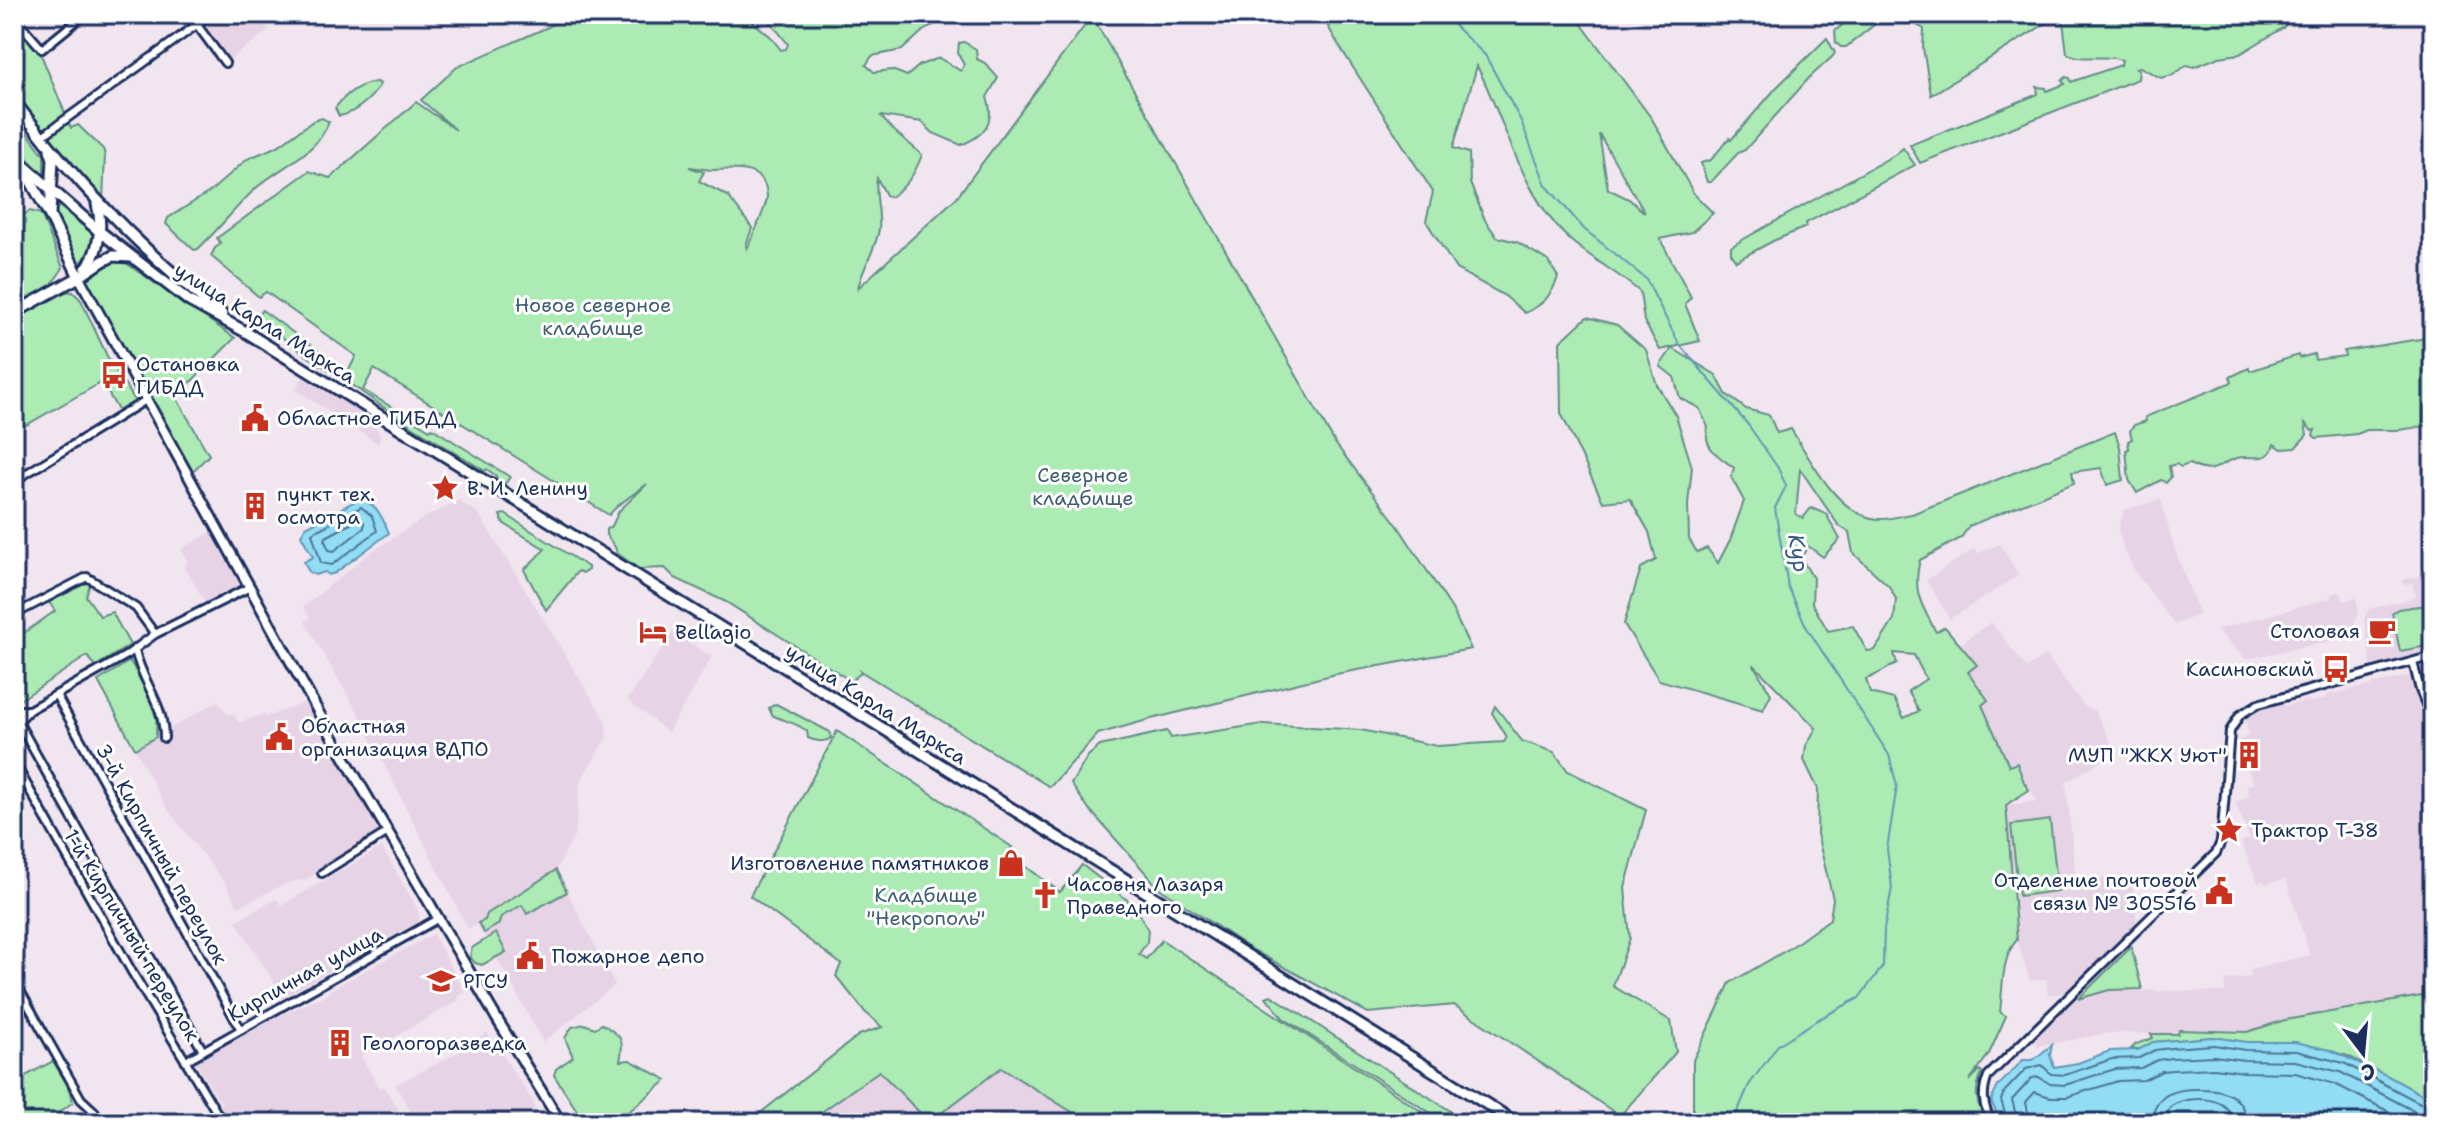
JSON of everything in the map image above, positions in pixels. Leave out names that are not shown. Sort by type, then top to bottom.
[{"type":"main road","points":[[14,101],[48,147],[96,200],[176,278],[244,331]]},
{"type":"main road","points":[[14,118],[28,120]]},
{"type":"main road","points":[[48,147],[53,159],[51,218]]},
{"type":"main road","points":[[14,157],[51,218],[79,277],[325,724],[561,1123]]},
{"type":"main road","name":"улица Карла Маркса","points":[[22,166],[189,301],[244,331],[1517,1123]]},
{"type":"main road","points":[[79,277],[93,258],[99,231],[96,200]]},
{"type":"main road","points":[[14,313],[113,256],[132,257]]},
{"type":"street","points":[[14,17],[42,49],[85,14]]},
{"type":"street","points":[[41,137],[199,23],[225,63]]},
{"type":"street","points":[[14,481],[146,400]]},
{"type":"street","points":[[14,611],[23,610],[87,577],[136,608],[155,634]]},
{"type":"street","points":[[16,724],[29,710],[135,650],[155,634],[250,587]]},
{"type":"street","points":[[135,650],[138,667],[161,709],[164,738]]},
{"type":"street","points":[[1992,1123],[1983,1102],[1983,1089],[1988,1076],[2216,853],[2221,842],[2230,731],[2240,715],[2258,704],[2433,656]]},
{"type":"street","points":[[2413,662],[2424,702],[2433,721]]},
{"type":"street","name":"3-й Кирпичный переулок","points":[[56,695],[240,1028]]},
{"type":"street","points":[[14,710],[29,710]]},
{"type":"street","name":"1-й Кирпичный переулок","points":[[16,724],[203,1051]]},
{"type":"street","name":"1-й Кирпичный переулок","points":[[14,762],[125,959],[223,1123]]},
{"type":"street","points":[[322,873],[388,832]]},
{"type":"street","name":"Кирпичная улица","points":[[187,1060],[439,918]]},
{"type":"street","points":[[14,980],[81,1099],[95,1112],[101,1123]]},
{"type":"shaded area","points":[[211,14],[258,14],[269,30],[225,63],[197,25]]},
{"type":"shaded area","points":[[307,372],[369,413],[380,435],[379,444],[295,389]]},
{"type":"shaded area","points":[[461,499],[463,504],[478,513],[605,720],[607,737],[580,782],[575,834],[556,870],[615,985],[543,1042],[478,924],[468,929],[357,711],[305,622],[310,618],[303,607],[374,550]]},
{"type":"shaded area","points":[[2161,499],[2171,538],[2199,614],[2175,625],[2136,573],[2118,530],[2124,510]]},
{"type":"shaded area","points":[[212,532],[242,586],[206,604],[184,566],[188,562],[181,549]]},
{"type":"shaded area","points":[[2000,544],[2019,575],[1950,619],[1926,580],[1974,549],[1978,553]]},
{"type":"shaded area","points":[[2433,573],[2433,652],[2372,668],[2364,618],[2369,609],[2416,597],[2412,583],[2404,585],[2403,580]]},
{"type":"shaded area","points":[[2341,592],[2343,601],[2356,598],[2359,612],[2348,637],[2246,659],[2216,630],[2331,598],[2331,594]]},
{"type":"shaded area","points":[[1991,622],[2027,668],[2046,655],[2085,707],[2095,711],[2116,752],[2066,782],[2076,881],[2132,876],[2137,927],[2068,992],[2048,995],[2046,979],[2030,981],[2017,940],[2006,805],[2038,801],[2024,783],[2017,764],[2009,767],[1982,705],[1987,700],[1968,672],[1977,666],[1961,644]]},
{"type":"shaded area","points":[[673,632],[712,657],[668,732],[627,700]]},
{"type":"shaded area","points":[[2414,675],[2433,733],[2433,994],[2285,1020],[2247,1032],[2180,1030],[2179,1034],[2111,1033],[2037,1046],[2034,1036],[2071,1001],[2109,990],[2225,992],[2225,980],[2251,977],[2251,969],[2310,955],[2286,879],[2258,883],[2241,842],[2250,838],[2235,802],[2250,796],[2246,786],[2254,783],[2237,746],[2240,745],[2238,741],[2249,735],[2245,717],[2259,708],[2284,702],[2285,706],[2308,700],[2311,702],[2325,699],[2327,695]]},
{"type":"shaded area","points":[[312,700],[353,772],[380,830],[376,837],[307,879],[287,883],[238,907],[226,884],[168,810],[135,749],[218,701],[227,714],[234,715],[239,723]]},
{"type":"shaded area","points":[[382,847],[418,910],[420,921],[283,997],[236,921],[276,899],[282,905]]},
{"type":"shaded area","points":[[433,934],[465,992],[457,997],[459,1000],[361,1056],[380,1089],[384,1086],[407,1123],[326,1123],[352,1106],[321,1123],[230,1123],[194,1060],[234,1036],[326,995]]},
{"type":"shaded area","points":[[487,1032],[533,1101],[535,1109],[503,1123],[418,1123],[395,1085],[459,1052]]},
{"type":"shaded area","points":[[1001,1068],[1090,1123],[806,1123],[879,1071],[927,1120],[936,1117]]},
{"type":"green space","points":[[570,14],[743,14],[770,36],[781,50],[786,49],[788,44],[764,14],[942,14],[942,20],[923,31],[902,50],[872,56],[866,65],[874,72],[892,70],[907,76],[920,65],[939,58],[961,71],[964,65],[958,53],[959,43],[964,42],[976,49],[977,59],[985,63],[998,78],[987,97],[989,121],[982,132],[961,145],[933,133],[922,122],[881,116],[922,155],[910,179],[890,197],[877,178],[879,229],[858,288],[956,198],[1092,16],[1335,443],[1398,526],[1452,609],[1471,649],[1336,674],[1098,734],[1050,787],[860,671],[851,681],[726,602],[675,578],[665,568],[639,569],[617,553],[606,535],[606,529],[612,526],[619,511],[647,484],[609,515],[374,369],[363,390],[430,430],[432,428],[510,477],[505,484],[487,469],[485,471],[399,418],[349,383],[346,376],[356,356],[266,292],[259,297],[211,256],[221,244],[217,238],[309,171],[330,178],[416,102],[456,130],[421,100],[457,67],[548,27]],"holes":[[[689,167],[747,171],[761,179],[767,196],[747,249],[752,228],[728,196],[699,181],[704,172]]]},
{"type":"green space","points":[[1321,14],[1574,14],[1652,119],[1694,194],[1713,213],[1692,232],[1660,239],[1691,297],[1685,304],[1700,341],[1660,350],[1644,321],[1640,292],[1578,247],[1553,222],[1527,181],[1477,66],[1453,148],[1469,153],[1470,183],[1485,220],[1497,237],[1517,242],[1548,261],[1558,277],[1546,299],[1525,313],[1505,296],[1456,269],[1426,221],[1433,192]],"holes":[[[1599,134],[1645,213],[1629,199],[1608,189]]]},
{"type":"green space","points":[[1855,14],[1888,14],[1846,47],[1841,47],[1836,43],[1835,31]]},
{"type":"green space","points":[[1897,14],[2061,14],[1931,95],[1923,48],[1924,29]]},
{"type":"green space","points":[[2062,14],[2290,14],[2284,27],[2240,54],[2219,57],[2194,67],[2187,65],[2173,75],[2161,78],[2140,67],[2136,68],[2139,70],[2138,79],[1920,163],[1910,145],[2038,94],[2037,87],[2046,88],[2047,91],[2065,84],[2062,81],[2066,77],[2071,82],[2121,65],[2122,60],[2115,58],[2079,57],[2067,53]]},
{"type":"green space","points":[[14,27],[20,34],[24,32],[40,52],[71,128],[78,125],[103,149],[103,200],[48,138],[14,91]]},
{"type":"green space","points":[[1827,38],[1835,53],[1832,57],[1809,78],[1745,150],[1738,153],[1711,182],[1707,182],[1701,163],[1711,160],[1777,87]]},
{"type":"green space","points":[[376,82],[380,84],[368,100],[357,109],[339,116],[335,108],[343,99],[358,88]]},
{"type":"green space","points":[[322,118],[329,122],[316,143],[255,189],[198,249],[194,250],[166,224],[168,218],[211,191],[247,159],[278,146]]},
{"type":"green space","points":[[14,122],[19,122],[44,155],[44,175],[14,145]]},
{"type":"green space","points":[[1903,148],[1915,165],[1806,223],[1806,227],[1736,261],[1731,247]]},
{"type":"green space","points":[[55,203],[93,234],[93,246],[83,262],[76,260],[61,232],[55,217]]},
{"type":"green space","points":[[30,211],[41,214],[63,268],[52,284],[14,307],[14,220]]},
{"type":"green space","points":[[120,259],[235,338],[176,397],[209,455],[192,472],[119,350],[87,287],[91,273]]},
{"type":"green space","points":[[60,291],[73,292],[81,300],[107,356],[136,402],[119,412],[102,382],[14,432],[14,316]]},
{"type":"green space","points":[[262,310],[342,368],[340,371],[333,373],[260,324],[256,319]]},
{"type":"green space","points":[[1587,317],[1617,325],[1646,350],[1657,385],[1676,416],[1692,467],[1688,504],[1689,539],[1697,552],[1707,548],[1718,563],[1744,501],[1731,477],[1734,468],[1707,441],[1708,427],[1699,408],[1680,398],[1674,377],[1660,366],[1672,348],[1716,375],[1726,394],[1746,409],[1769,415],[1777,433],[1791,429],[1839,499],[1866,516],[1881,519],[1912,514],[2115,432],[2120,447],[2123,480],[2107,485],[2101,468],[2072,472],[2074,483],[1969,526],[1961,538],[1920,560],[1917,581],[1919,598],[1926,613],[1936,632],[1945,627],[1977,665],[1968,672],[1988,700],[1982,705],[2009,766],[2017,763],[2029,790],[2006,805],[2017,940],[2008,955],[2004,974],[2000,1012],[2006,1016],[1989,1054],[1969,1081],[1980,1070],[1982,1072],[1977,1098],[1987,1123],[1693,1123],[1693,1060],[1730,983],[1790,948],[1830,919],[1833,899],[1817,834],[1818,789],[1804,760],[1806,746],[1816,728],[1753,664],[1771,694],[1763,710],[1659,680],[1624,624],[1641,568],[1656,560],[1649,532],[1630,499],[1603,502],[1561,413],[1560,342]],"holes":[[[1800,469],[1839,526],[1849,532],[1853,553],[1889,586],[1896,599],[1894,620],[1875,650],[1867,651],[1853,626],[1828,631],[1812,603],[1813,578],[1801,558],[1808,546],[1823,557],[1840,539],[1826,514],[1811,508],[1803,518],[1796,514]],[[1894,653],[1914,655],[1926,679],[1908,691],[1919,711],[1904,718],[1894,699],[1870,693],[1866,679],[1897,664]]]},
{"type":"green space","points":[[2433,337],[2433,425],[2316,438],[2313,435],[2315,430],[2312,431],[2305,423],[2307,435],[2295,448],[2282,449],[2274,444],[2264,457],[2237,458],[2210,470],[2176,464],[2169,466],[2171,477],[2166,483],[2161,480],[2137,493],[2129,480],[2126,450],[2129,449],[2128,441],[2132,439],[2130,431],[2134,425],[2146,421],[2145,417],[2232,382],[2230,377],[2249,368],[2250,371],[2298,355],[2299,358],[2314,354],[2315,360],[2345,356],[2344,351]]},
{"type":"green space","points":[[505,514],[588,567],[583,573],[578,571],[546,610],[524,570],[545,549],[503,523],[500,515]]},
{"type":"green space","points":[[84,582],[90,584],[86,596],[100,616],[112,612],[130,645],[96,666],[87,656],[14,704],[14,640],[55,611],[49,602]]},
{"type":"green space","points":[[2433,604],[2433,645],[2400,651],[2392,613],[2398,609]]},
{"type":"green space","points":[[130,661],[157,709],[156,737],[135,749],[98,681]]},
{"type":"green space","points":[[776,704],[830,732],[831,738],[820,741],[808,738],[803,728],[772,715],[769,708]]},
{"type":"green space","points":[[1495,706],[1522,741],[1554,752],[1568,771],[1646,810],[1625,888],[1630,938],[1613,986],[1671,1021],[1676,1052],[1620,1116],[1454,1005],[1368,1013],[1251,949],[1159,888],[1089,809],[1071,784],[1088,756],[1100,746],[1167,731],[1171,738],[1263,724],[1361,730],[1437,746],[1504,742],[1507,737],[1492,713]]},
{"type":"green space","name":"Кладбище \"Некрополь\"","points":[[837,731],[1012,847],[1008,853],[1060,892],[1082,865],[1135,906],[1148,930],[1147,942],[1139,954],[1146,959],[1162,940],[1439,1123],[1090,1123],[1001,1068],[936,1117],[927,1120],[879,1071],[806,1123],[765,1123],[758,1115],[859,1035],[882,1027],[865,1012],[836,976],[841,964],[750,896]]},
{"type":"green space","points":[[2050,820],[2058,891],[2019,896],[2011,825]]},
{"type":"green space","points":[[556,870],[567,892],[527,914],[522,905],[501,917],[499,924],[484,933],[478,923],[485,920],[487,914]]},
{"type":"green space","points":[[496,933],[506,952],[482,965],[475,963],[470,957],[472,948]]},
{"type":"green space","points":[[2131,947],[2142,989],[2109,990],[2078,999]]},
{"type":"green space","points":[[2433,994],[2433,1098],[2348,1056],[2295,1042],[2246,1042],[2213,1037],[2153,1042],[2142,1049],[2131,1049],[2153,1038],[2151,1034],[2178,1034],[2179,1030],[2247,1032],[2285,1020]]},
{"type":"green space","points":[[1271,995],[1469,1123],[1446,1123],[1283,1018],[1266,997]]},
{"type":"green space","points":[[584,1024],[595,1028],[602,1024],[614,1031],[622,1043],[620,1061],[630,1060],[667,1080],[615,1123],[585,1123],[554,1075],[556,1069],[573,1057],[565,1038],[572,1027]]},
{"type":"green space","points":[[14,1061],[24,1077],[53,1061],[67,1084],[73,1102],[60,1112],[63,1123],[14,1123]]},
{"type":"water","points":[[359,499],[375,507],[389,533],[335,573],[315,575],[309,572],[304,562],[313,557],[301,535],[306,527]]},
{"type":"water","points":[[2213,1037],[2246,1042],[2295,1042],[2330,1050],[2433,1098],[2433,1123],[2277,1123],[2223,1117],[2169,1123],[2001,1123],[1991,1101],[1998,1086],[2023,1060],[2033,1060],[2052,1045],[2050,1055],[2054,1067],[2078,1063],[2110,1051],[2138,1050],[2153,1042]]},
{"type":"waterway","name":"Кур","points":[[1442,14],[1485,55],[1521,121],[1546,185],[1584,229],[1646,279],[1679,344],[1749,426],[1778,468],[1786,486],[1775,508],[1788,587],[1807,628],[1889,755],[1897,786],[1887,849],[1892,888],[1884,929],[1883,966],[1859,998],[1778,1045],[1749,1085],[1736,1115],[1737,1123]]},
{"type":"place","name":"Остановка ГИБДД","points":[[114,375]]},
{"type":"place","name":"Областное ГИБДД","points":[[255,418]]},
{"type":"place","name":"В. И. Ленину","points":[[445,488]]},
{"type":"place","name":"пункт тех. осмотра","points":[[255,506]]},
{"type":"place","name":"Столовая","points":[[2382,631]]},
{"type":"place","name":"Bellagio","points":[[653,632]]},
{"type":"place","name":"Касиновский","points":[[2336,669]]},
{"type":"place","name":"Областная организация ВДПО","points":[[279,737]]},
{"type":"place","name":"МУП \"ЖКХ Уют\"","points":[[2249,755]]},
{"type":"place","name":"Трактор Т-38","points":[[2229,830]]},
{"type":"place","name":"Изготовление памятников","points":[[1011,863]]},
{"type":"place","name":"Отделение почтовой связи № 305516","points":[[2219,891]]},
{"type":"place","name":"Часовня Лазаря Праведного","points":[[1045,895]]},
{"type":"place","name":"Пожарное депо","points":[[530,956]]},
{"type":"place","name":"РГСУ","points":[[441,981]]},
{"type":"place","name":"Геологоразведка","points":[[340,1043]]},
{"type":"park label","name":"Новое северное кладбище","points":[[593,316]]},
{"type":"park label","name":"Северное кладбище","points":[[1083,486]]}]
